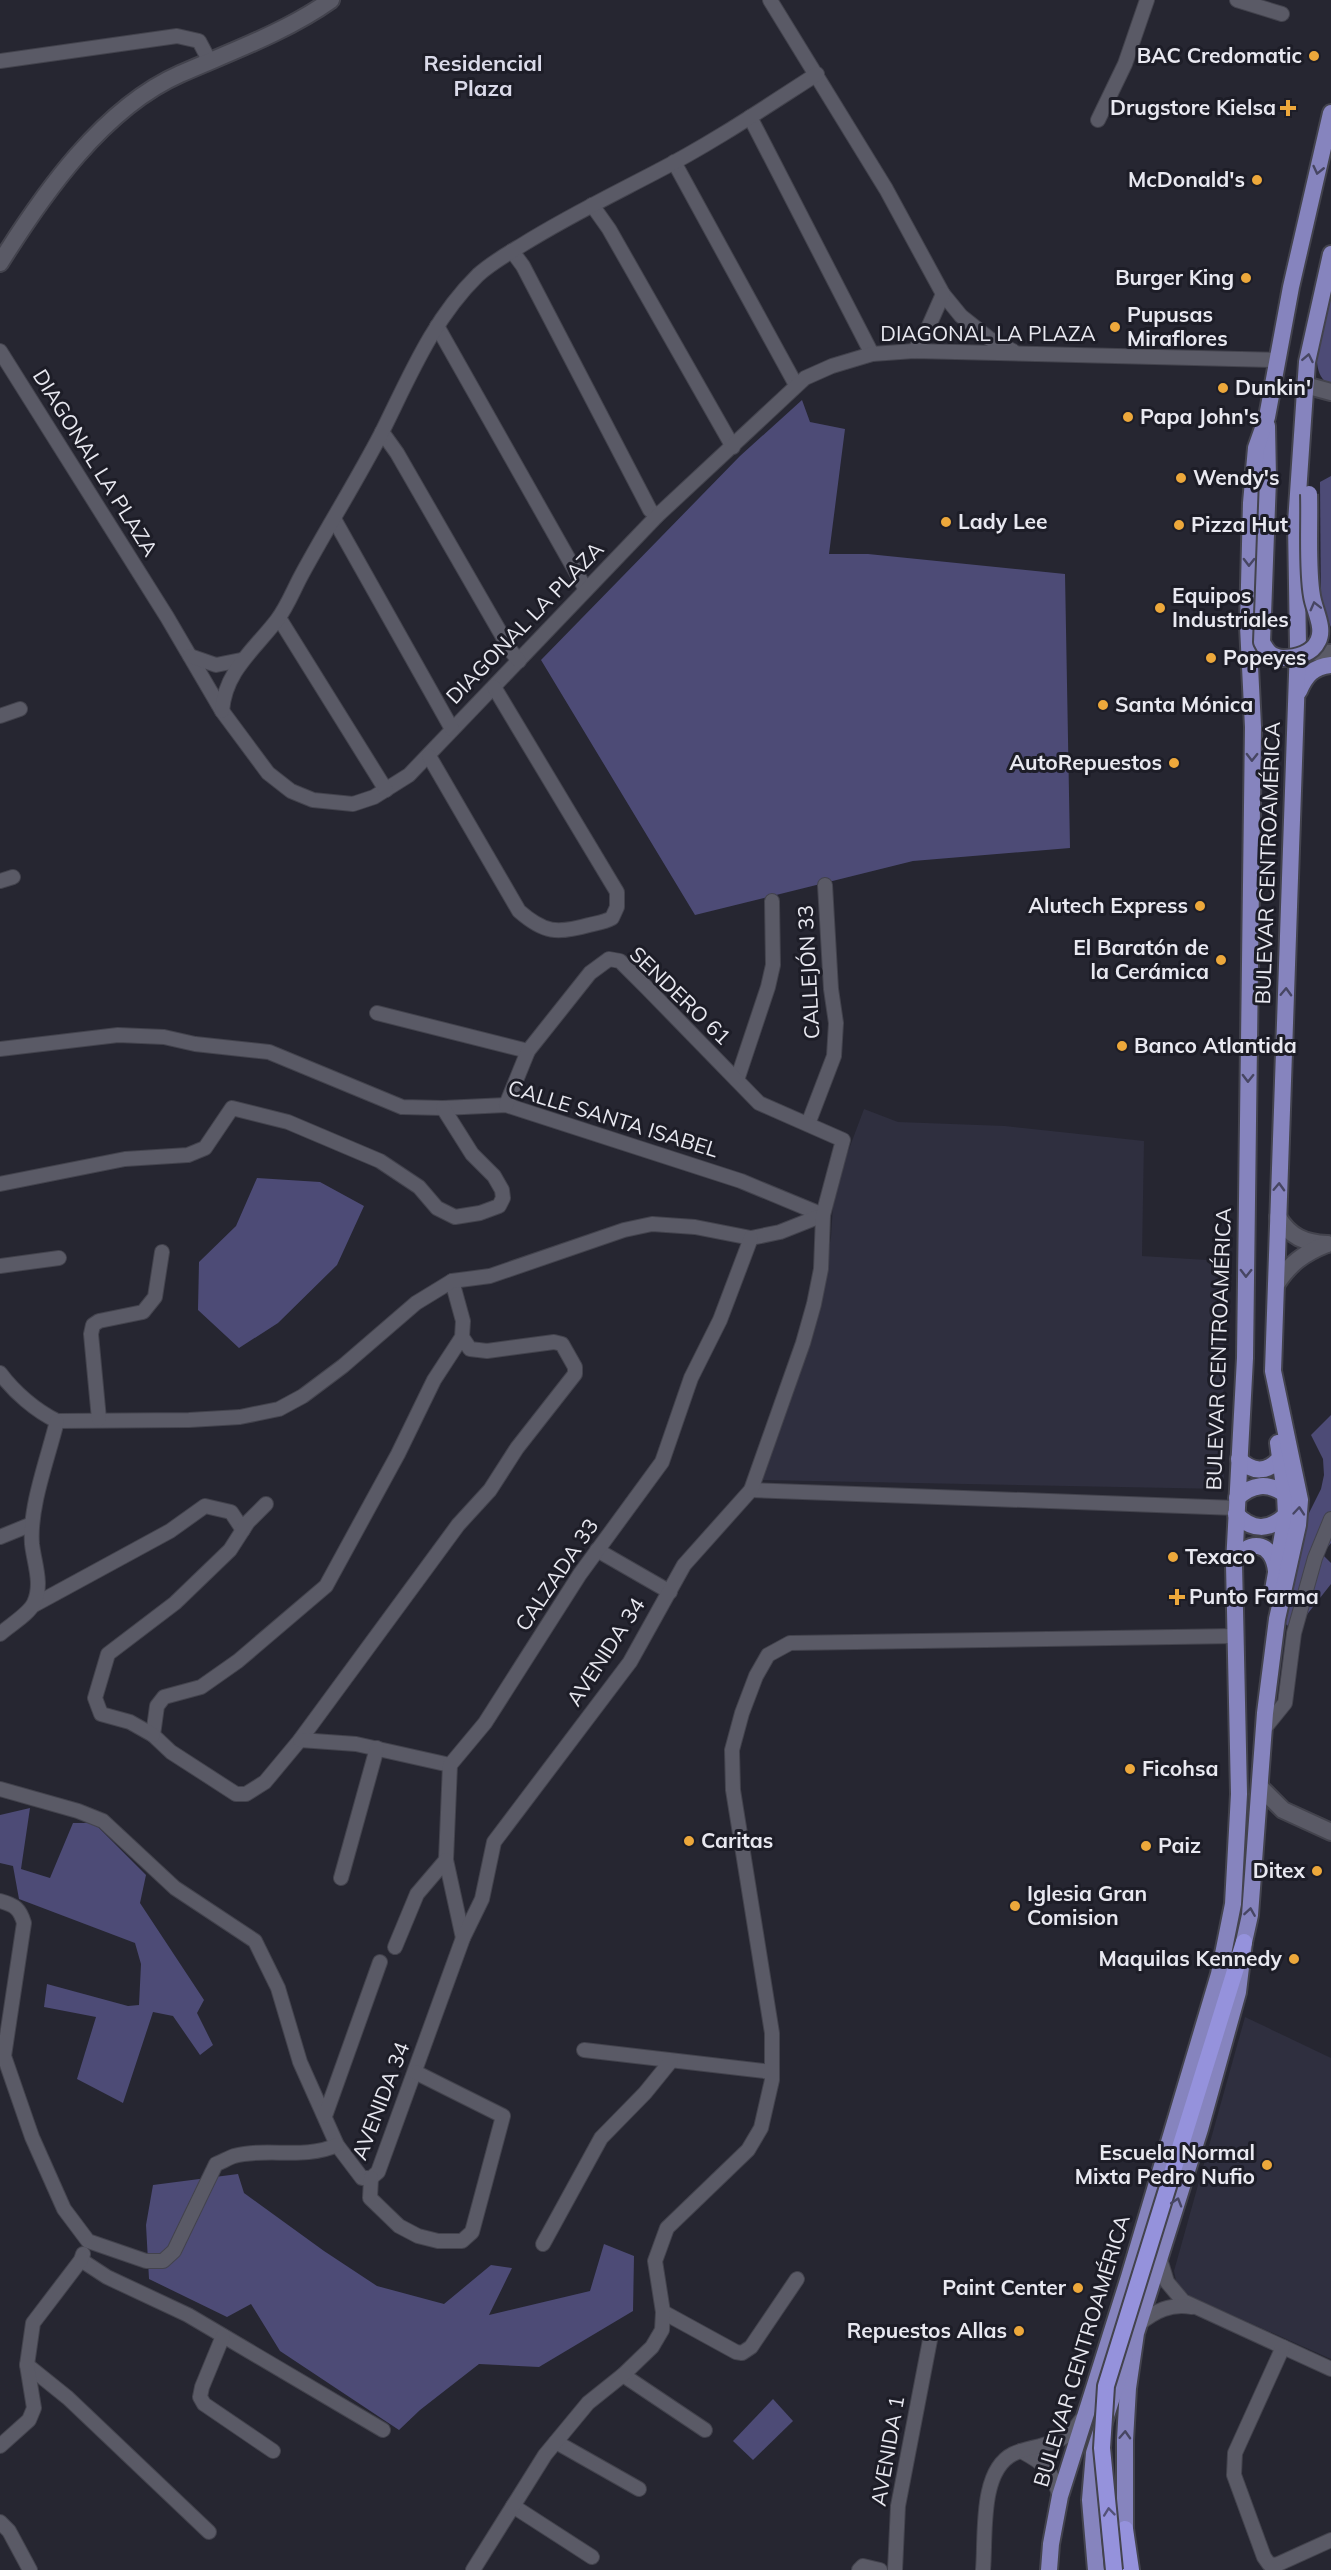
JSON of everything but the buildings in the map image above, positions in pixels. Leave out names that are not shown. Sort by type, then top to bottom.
[{"type":"highway","points":[[1114,2570],[1102,2448],[1106,2386],[1244,1942]]},
{"type":"highway","points":[[1125,2529],[1131,2570]]},
{"type":"main road","name":"BULEVAR CENTROAMÉRICA","points":[[1049,2570],[1051,2544],[1060,2496],[1129,2277],[1213,1996],[1233,1904],[1239,1794],[1234,1564],[1245,1359],[1253,728],[1248,626],[1251,503],[1256,448],[1267,417],[1291,287],[1331,113]]},
{"type":"main road","name":"BULEVAR CENTROAMÉRICA","points":[[1125,2570],[1125,2430],[1128,2388],[1138,2328],[1238,1992],[1250,1915],[1264,1729],[1274,1643],[1298,1525],[1300,1500],[1273,1371],[1298,646],[1296,522],[1307,362],[1331,254]]},
{"type":"main road","points":[[1267,417],[1268,479],[1262,642],[1268,653],[1277,657],[1291,658],[1308,652],[1326,637],[1311,594],[1309,494],[1303,421]]},
{"type":"main road","points":[[1295,728],[1299,691],[1306,676],[1314,669],[1331,665]]},
{"type":"main road","points":[[1260,1795],[1256,1774],[1256,1716],[1267,1623],[1286,1515],[1280,1458],[1270,1402],[1273,1371]]},
{"type":"main road","points":[[1239,1459],[1246,1466],[1255,1470],[1265,1470],[1274,1466],[1280,1458]]},
{"type":"main road","points":[[1285,1494],[1266,1485],[1255,1486],[1236,1507],[1244,1523],[1255,1527],[1266,1527],[1277,1523],[1286,1515]]},
{"type":"main road","points":[[1234,1564],[1240,1552],[1252,1545],[1265,1548],[1275,1558],[1276,1572]]},
{"type":"main road","points":[[1096,2570],[1090,2500],[1094,2453],[1121,2369],[1138,2328]]},
{"type":"street","points":[[0,262],[32,212],[102,130],[136,99],[180,74],[199,68],[209,60],[267,36],[331,0]]},
{"type":"street","points":[[770,0],[886,189],[943,294],[961,316],[990,339],[1019,354]]},
{"type":"street","points":[[1098,120],[1125,64],[1147,0]]},
{"type":"street","points":[[1237,0],[1282,14]]},
{"type":"street","points":[[0,61],[177,36],[199,41],[209,60]]},
{"type":"street","points":[[222,711],[224,694],[242,660],[279,618],[382,432],[414,366],[437,326],[479,274],[512,251],[592,204],[674,162],[817,74]]},
{"type":"street","points":[[750,117],[872,354]]},
{"type":"street","points":[[674,162],[796,385]]},
{"type":"street","points":[[592,204],[609,229],[733,447]]},
{"type":"street","points":[[512,251],[523,267],[650,510],[657,516]]},
{"type":"street","points":[[914,351],[924,337],[943,294]]},
{"type":"street","points":[[437,326],[585,588]]},
{"type":"street","name":"DIAGONAL LA PLAZA","points":[[0,351],[222,711],[260,764],[291,791],[313,800],[353,804],[374,797],[409,775],[519,661],[585,588],[657,516],[805,378],[832,366],[872,354],[914,351],[1277,360]]},
{"type":"street","points":[[1305,385],[1331,392]]},
{"type":"street","points":[[382,432],[397,453],[519,661]]},
{"type":"street","points":[[334,519],[452,729]]},
{"type":"street","points":[[279,618],[386,790]]},
{"type":"street","points":[[1308,652],[1331,653]]},
{"type":"street","points":[[189,656],[216,665],[242,660]]},
{"type":"street","points":[[429,756],[519,911],[536,925],[551,931],[572,930],[612,918],[617,907],[617,892],[494,687]]},
{"type":"street","points":[[0,716],[20,709]]},
{"type":"street","name":"CALLEJÓN 33","points":[[808,1124],[834,1056],[836,1023],[831,989],[825,885]]},
{"type":"street","points":[[737,1080],[768,987],[772,965],[772,901]]},
{"type":"street","name":"SENDERO 61","points":[[506,1105],[528,1051],[590,973],[609,959],[620,961],[759,1103],[843,1140]]},
{"type":"street","points":[[377,1013],[528,1051]]},
{"type":"street","name":"CALLE SANTA ISABEL","points":[[0,1049],[118,1035],[164,1037],[195,1044],[268,1052],[402,1107],[506,1105],[741,1181],[823,1215]]},
{"type":"street","points":[[0,1184],[125,1159],[188,1155],[205,1148],[232,1108],[288,1122],[380,1161],[419,1187],[437,1208],[455,1217],[480,1213],[499,1206],[503,1198],[502,1190],[494,1176],[472,1154],[442,1108]]},
{"type":"street","name":"AVENIDA 34","points":[[372,2178],[378,2172],[463,1938],[482,1899],[494,1842],[630,1662],[684,1565],[751,1490],[803,1343],[814,1304],[821,1269],[823,1215],[843,1140]]},
{"type":"street","points":[[0,1373],[44,1415],[57,1421],[199,1420],[240,1417],[279,1409],[303,1396],[344,1366],[416,1303],[452,1281],[490,1276],[624,1230],[652,1224],[695,1227],[751,1238],[780,1232],[823,1215]]},
{"type":"street","points":[[1278,1217],[1285,1229],[1298,1238],[1311,1243],[1329,1244]]},
{"type":"street","name":"CALZADA 33","points":[[450,1765],[486,1724],[597,1550],[662,1462],[691,1378],[720,1320],[751,1238]]},
{"type":"street","points":[[1276,1285],[1284,1271],[1296,1259],[1329,1244]]},
{"type":"street","points":[[99,1419],[91,1334],[93,1325],[99,1321],[143,1312],[155,1297],[162,1252]]},
{"type":"street","points":[[0,1266],[59,1258]]},
{"type":"street","points":[[153,1735],[157,1706],[164,1697],[201,1687],[238,1660],[326,1586],[398,1454],[434,1380],[462,1337],[463,1321],[452,1281]]},
{"type":"street","points":[[266,1504],[243,1530],[230,1550],[175,1603],[108,1654],[95,1698],[101,1714],[130,1722],[153,1735],[171,1752],[236,1794],[246,1794],[265,1782],[300,1740],[458,1525],[490,1490],[517,1448],[575,1374],[575,1367],[562,1344],[555,1342],[487,1351],[470,1349],[462,1337]]},
{"type":"street","points":[[34,1605],[38,1584],[32,1543],[32,1524],[57,1421]]},
{"type":"street","points":[[751,1490],[1236,1507]]},
{"type":"street","points":[[0,1634],[34,1605],[170,1531],[205,1506],[231,1512],[243,1530]]},
{"type":"street","points":[[1264,1729],[1285,1703],[1294,1633],[1315,1558],[1331,1519]]},
{"type":"street","points":[[0,1537],[32,1524]]},
{"type":"street","points":[[597,1550],[670,1592]]},
{"type":"street","points":[[473,2570],[545,2455],[588,2403],[623,2375],[652,2347],[662,2331],[663,2312],[655,2261],[667,2228],[748,2150],[761,2128],[772,2072],[772,2033],[733,1790],[732,1750],[742,1713],[756,1676],[768,1655],[790,1643],[1236,1636]]},
{"type":"street","points":[[300,1740],[377,1748],[450,1765],[446,1860],[463,1938]]},
{"type":"street","points":[[341,1878],[377,1748]]},
{"type":"street","points":[[0,1788],[78,1811],[103,1821],[175,1888],[255,1941],[278,1988],[300,2062],[337,2145],[362,2178],[372,2178],[370,2198],[399,2226],[418,2236],[438,2241],[462,2241],[472,2232],[503,2116],[415,2073]]},
{"type":"street","points":[[1260,1795],[1283,1810],[1331,1832]]},
{"type":"street","points":[[1259,1819],[1283,1810]]},
{"type":"street","points":[[395,1947],[417,1894],[446,1860]]},
{"type":"street","points":[[0,1901],[12,1904],[20,1910],[24,1923],[7,2028],[4,2069],[64,2209],[88,2241],[146,2261],[163,2261],[174,2251],[216,2164],[234,2156],[282,2152],[304,2154],[322,2152],[337,2145]]},
{"type":"street","points":[[325,2116],[380,1962]]},
{"type":"street","points":[[584,2050],[772,2072]]},
{"type":"street","points":[[543,2244],[601,2138],[645,2093],[671,2061]]},
{"type":"street","points":[[0,2446],[28,2420],[34,2408],[27,2365],[33,2323],[81,2260],[88,2241]]},
{"type":"street","points":[[1160,2259],[1167,2282],[1183,2301],[1331,2369]]},
{"type":"street","points":[[81,2260],[107,2277],[188,2315],[383,2430]]},
{"type":"street","points":[[663,2312],[736,2352],[742,2353],[751,2347],[797,2279]]},
{"type":"street","points":[[1138,2328],[1165,2308],[1194,2307]]},
{"type":"street","points":[[223,2336],[201,2387],[200,2397],[204,2404],[273,2451]]},
{"type":"street","name":"AVENIDA 1","points":[[895,2570],[898,2506],[930,2340]]},
{"type":"street","points":[[1283,2347],[1235,2453],[1234,2475],[1264,2558],[1269,2565],[1276,2565],[1331,2540]]},
{"type":"street","points":[[27,2365],[68,2398],[209,2532]]},
{"type":"street","points":[[623,2375],[705,2430]]},
{"type":"street","points":[[983,2570],[986,2502],[1000,2463],[1014,2453],[1056,2442],[1072,2434],[1085,2413]]},
{"type":"street","points":[[556,2442],[639,2489]]},
{"type":"street","points":[[1021,2451],[1039,2461],[1052,2472],[1060,2496]]},
{"type":"street","points":[[513,2506],[592,2557]]},
{"type":"street","points":[[0,2522],[9,2531],[30,2570]]},
{"type":"street","points":[[859,2570],[862,2566],[880,2570]]},
{"type":"shaded area","points":[[1331,287],[1331,385],[1322,378],[1317,355],[1321,325]]},
{"type":"shaded area","points":[[802,400],[810,422],[845,429],[829,554],[868,554],[1065,574],[1070,848],[913,861],[695,915],[541,660],[740,456]]},
{"type":"shaded area","points":[[1331,476],[1331,627],[1321,607],[1320,482]]},
{"type":"shaded area","points":[[864,1109],[898,1122],[1005,1126],[1144,1141],[1142,1256],[1223,1261],[1224,1489],[759,1480],[816,1312],[831,1237],[834,1189]]},
{"type":"shaded area","points":[[257,1178],[320,1182],[364,1206],[337,1265],[278,1323],[239,1348],[198,1310],[199,1262],[236,1226]]},
{"type":"shaded area","points":[[1331,1415],[1331,1543],[1322,1554],[1331,1563],[1331,1584],[1294,1631],[1281,1620],[1304,1523],[1321,1489],[1324,1475],[1323,1459],[1311,1435]]},
{"type":"shaded area","points":[[30,1808],[21,1869],[50,1878],[73,1823],[94,1823],[146,1875],[140,1903],[204,2000],[197,2013],[213,2045],[200,2055],[173,2016],[153,2012],[123,2103],[77,2079],[96,2017],[44,2007],[47,1984],[128,2006],[139,2005],[141,1964],[135,1943],[19,1899],[13,1866],[0,1863],[0,1815]]},
{"type":"shaded area","name":"Escuela Normal Mixta Pedro Nufio","points":[[1245,2017],[1331,2058],[1331,2359],[1190,2296],[1177,2285],[1174,2271]]},
{"type":"shaded area","points":[[238,2174],[244,2193],[377,2286],[444,2304],[491,2265],[512,2268],[489,2315],[590,2291],[604,2244],[634,2256],[633,2311],[539,2367],[479,2364],[420,2410],[399,2430],[280,2351],[251,2304],[227,2317],[149,2279],[146,2225],[153,2185]]},
{"type":"shaded area","points":[[773,2399],[793,2421],[753,2460],[733,2441]]},
{"type":"place","name":"BAC Credomatic","points":[[1314,56]]},
{"type":"place","name":"Drugstore Kielsa","points":[[1288,108]]},
{"type":"place","name":"McDonald's","points":[[1257,180]]},
{"type":"place","name":"Burger King","points":[[1246,278]]},
{"type":"place","name":"Pupusas Miraflores","points":[[1115,327]]},
{"type":"place","name":"Dunkin'","points":[[1223,388]]},
{"type":"place","name":"Papa John's","points":[[1128,417]]},
{"type":"place","name":"Wendy's","points":[[1181,478]]},
{"type":"place","name":"Lady Lee","points":[[946,522]]},
{"type":"place","name":"Pizza Hut","points":[[1179,525]]},
{"type":"place","name":"Equipos Industriales","points":[[1160,608]]},
{"type":"place","name":"Popeyes","points":[[1211,658]]},
{"type":"place","name":"Santa Mónica","points":[[1103,705]]},
{"type":"place","name":"AutoRepuestos","points":[[1174,763]]},
{"type":"place","name":"Alutech Express","points":[[1200,906]]},
{"type":"place","name":"El Baratón de la Cerámica","points":[[1221,960]]},
{"type":"place","name":"Banco Atlantida","points":[[1122,1046]]},
{"type":"place","name":"Texaco","points":[[1173,1557]]},
{"type":"place","name":"Punto Farma","points":[[1177,1597]]},
{"type":"place","name":"Ficohsa","points":[[1130,1769]]},
{"type":"place","name":"Caritas","points":[[689,1841]]},
{"type":"place","name":"Paiz","points":[[1146,1846]]},
{"type":"place","name":"Ditex","points":[[1317,1871]]},
{"type":"place","name":"Iglesia Gran Comision","points":[[1015,1906]]},
{"type":"place","name":"Maquilas Kennedy","points":[[1294,1959]]},
{"type":"place","name":"Escuela Normal Mixta Pedro Nufio","points":[[1267,2165]]},
{"type":"place","name":"Paint Center","points":[[1078,2288]]},
{"type":"place","name":"Repuestos Allas","points":[[1019,2331]]},
{"type":"district","name":"Residencial Plaza","points":[[483,76]]}]
